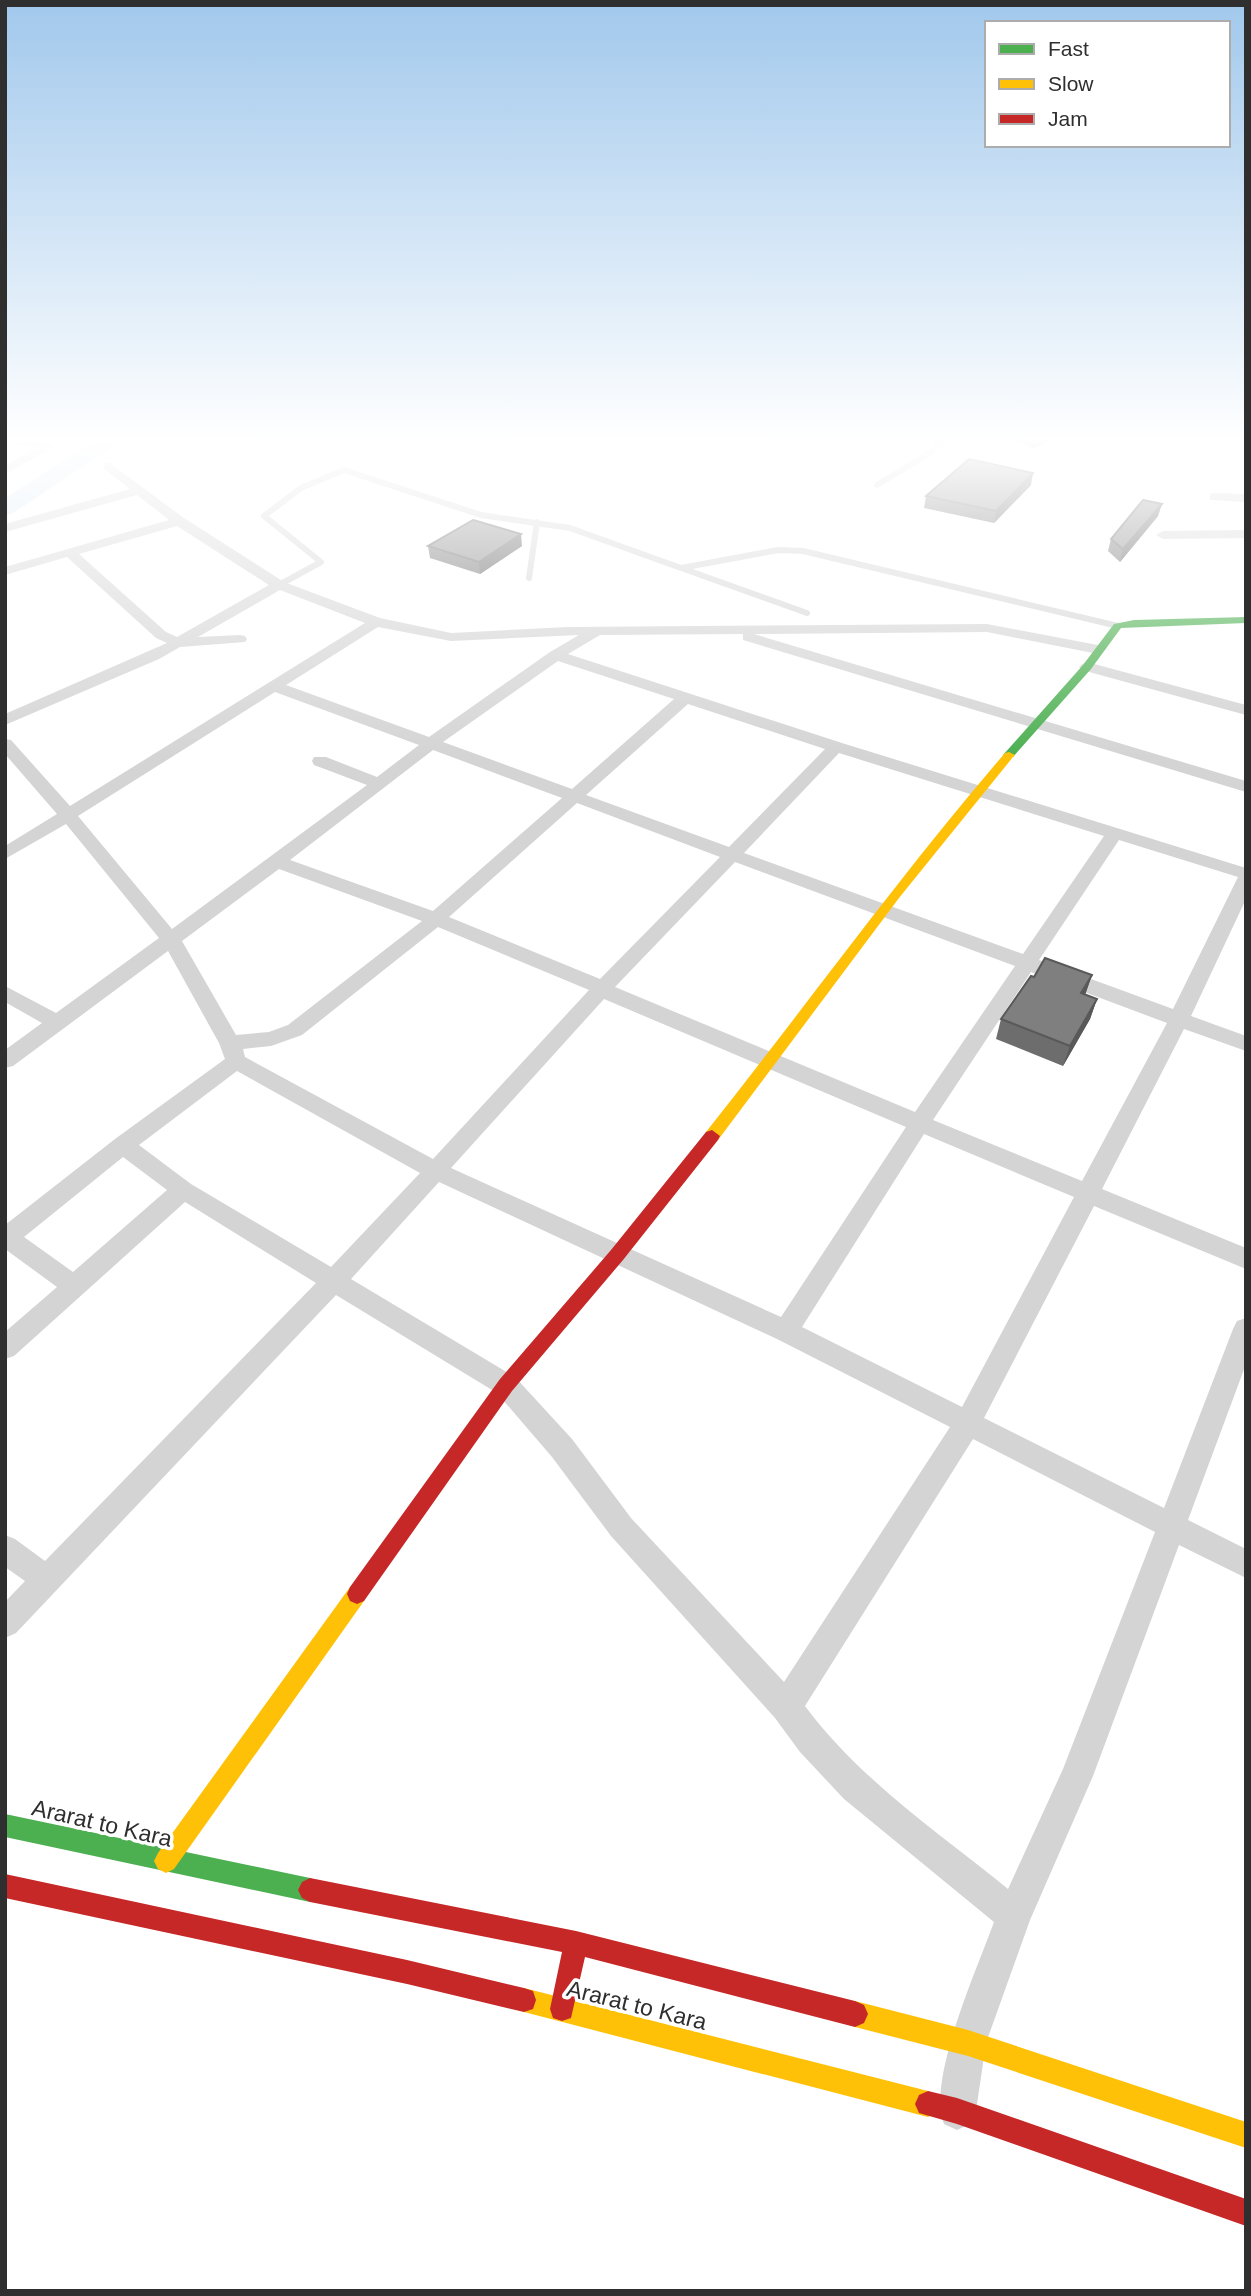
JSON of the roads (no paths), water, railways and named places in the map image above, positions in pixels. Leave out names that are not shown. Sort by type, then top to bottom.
[{"type":"street","points":[[5,571],[104,543]]},
{"type":"street","points":[[214,543],[279,585],[376,622],[435,636],[568,631],[987,628],[1098,649]]},
{"type":"street","points":[[70,553],[161,635],[180,643],[240,639]]},
{"type":"street","points":[[5,720],[180,643],[279,585]]},
{"type":"street","points":[[166,1861],[506,1385],[617,1255],[772,1061],[884,910],[978,791],[1087,667],[1118,626],[1134,623],[1246,620]]},
{"type":"street","points":[[5,854],[376,622]]},
{"type":"street","points":[[728,631],[1246,788]]},
{"type":"street","points":[[5,1061],[172,941],[379,784],[428,743],[553,656],[594,632]]},
{"type":"street","points":[[483,636],[1115,833],[1246,877],[1178,1021],[968,1423],[786,1707]]},
{"type":"street","points":[[1087,667],[1246,710]]},
{"type":"street","points":[[272,685],[732,857],[884,910],[1246,1044]]},
{"type":"street","points":[[75,1287],[6,1236],[123,1145],[233,1052],[295,1030],[436,919],[685,698]]},
{"type":"street","points":[[5,744],[69,816],[172,941],[233,1052],[436,1171],[786,1331],[1246,1564]]},
{"type":"street","points":[[5,1623],[333,1282],[603,988],[836,747]]},
{"type":"street","points":[[320,761],[379,784]]},
{"type":"street","points":[[786,1331],[919,1124],[1115,833]]},
{"type":"street","points":[[277,862],[436,919],[603,988],[613,996],[1246,1259]]},
{"type":"street","points":[[5,993],[57,1022]]},
{"type":"street","points":[[123,1145],[183,1190],[506,1385],[562,1448],[621,1527],[786,1707],[811,1741],[856,1787],[1014,1916]]},
{"type":"street","points":[[5,1348],[183,1190]]},
{"type":"street","points":[[957,2111],[968,2043],[1014,1916],[1077,1776],[1246,1329]]},
{"type":"street","points":[[5,1549],[47,1580]]},
{"type":"street","name":"Ararat to Kara","points":[[5,1825],[166,1861],[576,1943],[968,2043],[1246,2135]]},
{"type":"street","name":"Ararat to Kara","points":[[5,1886],[407,1972],[562,2009],[957,2111],[1246,2213]]},
{"type":"street","points":[[562,2009],[576,1943]]},
{"type":"lane","points":[[279,585],[321,562],[298,543]]},
{"type":"lane","points":[[528,578],[534,543]]},
{"type":"lane","points":[[614,543],[807,613]]},
{"type":"lane","points":[[681,568],[778,550],[803,551],[1118,626]]}]
